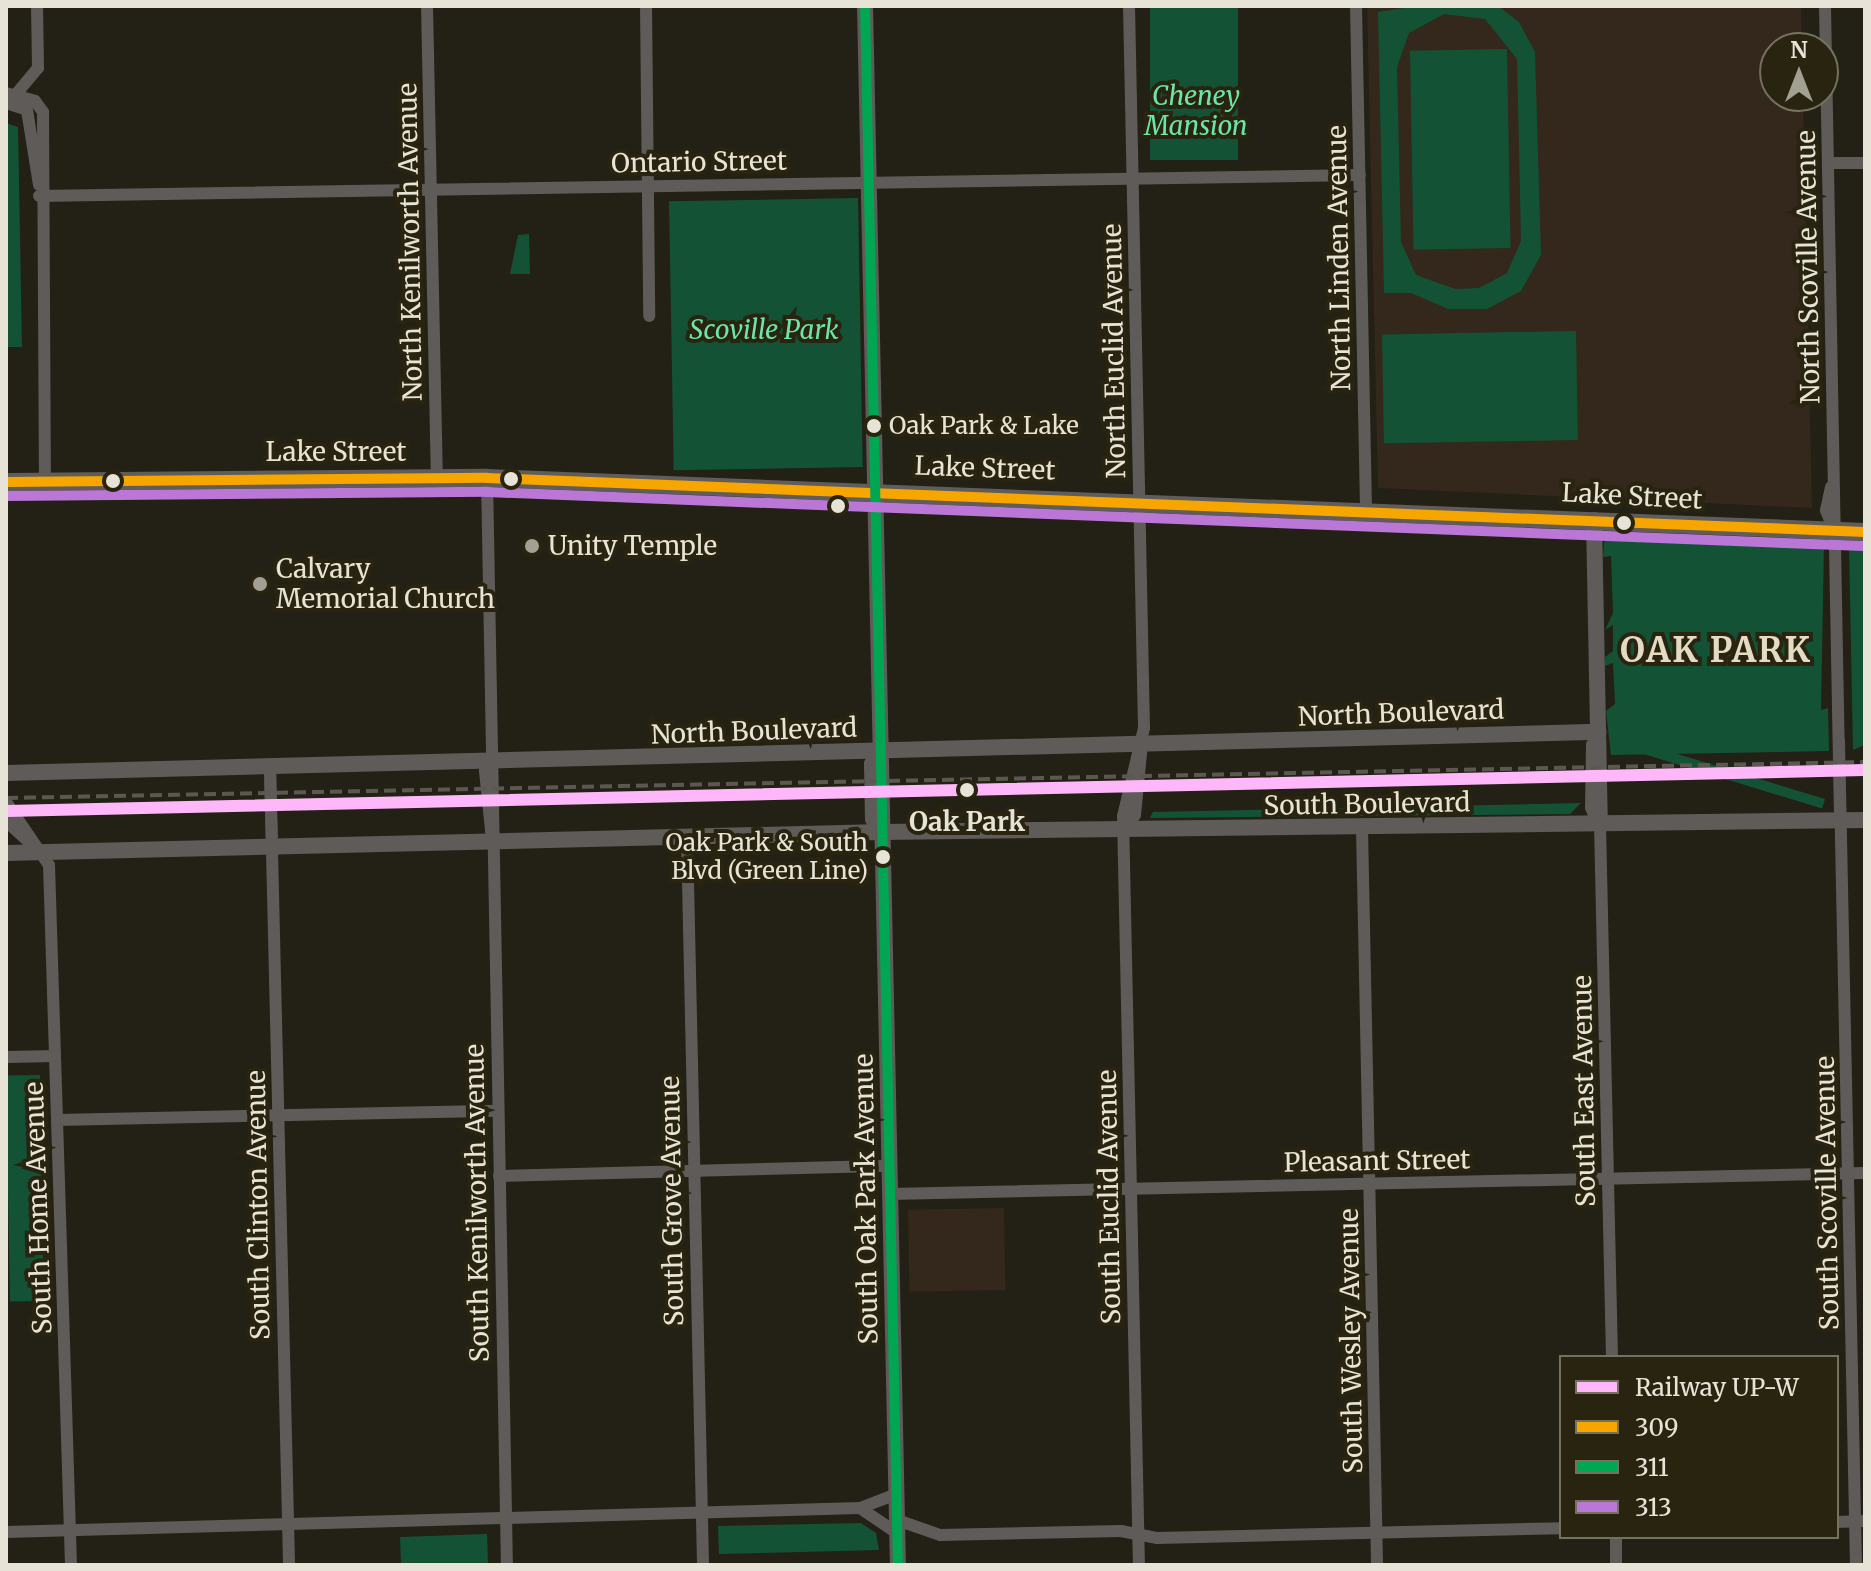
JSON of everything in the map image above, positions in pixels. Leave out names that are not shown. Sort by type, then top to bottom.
[{"type":"main road","name":"Lake Street","points":[[6,482],[487,478],[1139,499],[1865,532]]},
{"type":"street","points":[[37,6],[38,68],[9,97],[40,106],[37,132],[45,481]]},
{"type":"street","name":"North Kenilworth Avenue","points":[[427,6],[437,478]]},
{"type":"street","points":[[646,6],[649,316]]},
{"type":"street","name":"South Oak Park Avenue","points":[[865,6],[898,1565]]},
{"type":"street","name":"North Euclid Avenue","points":[[1125,828],[1135,815],[1142,743],[1129,6]]},
{"type":"street","name":"North Linden Avenue","points":[[1356,6],[1366,510]]},
{"type":"street","name":"North Scoville Avenue","points":[[1825,6],[1840,821]]},
{"type":"street","points":[[1829,163],[1865,163]]},
{"type":"street","name":"Ontario Street","points":[[39,191],[1360,175]]},
{"type":"street","points":[[487,478],[492,840]]},
{"type":"street","points":[[1594,520],[1600,825]]},
{"type":"street","name":"North Boulevard","points":[[6,773],[1598,732]]},
{"type":"street","name":"South Clinton Avenue","points":[[270,768],[289,1565]]},
{"type":"street","name":"South Home Avenue","points":[[6,802],[49,865],[71,1565]]},
{"type":"street","name":"South Boulevard","points":[[6,853],[272,844],[882,832],[1865,820]]},
{"type":"street","points":[[6,821],[40,852]]},
{"type":"street","name":"South Scoville Avenue","points":[[1840,821],[1860,1521],[1856,1565]]},
{"type":"street","name":"South East Avenue","points":[[1600,825],[1612,1355]]},
{"type":"street","name":"South Euclid Avenue","points":[[1125,828],[1139,1565]]},
{"type":"street","name":"South Wesley Avenue","points":[[1362,828],[1377,1565]]},
{"type":"street","name":"South Grove Avenue","points":[[687,836],[703,1565]]},
{"type":"street","name":"South Kenilworth Avenue","points":[[492,840],[507,1565]]},
{"type":"street","points":[[6,1057],[55,1056]]},
{"type":"street","points":[[57,1120],[497,1111]]},
{"type":"street","points":[[499,1176],[889,1166]]},
{"type":"street","name":"Pleasant Street","points":[[890,1194],[1865,1173]]},
{"type":"street","points":[[6,1532],[860,1508],[896,1494]]},
{"type":"street","points":[[860,1508],[897,1532],[940,1535],[1376,1533],[1559,1528]]},
{"type":"street","points":[[1839,1522],[1860,1521]]},
{"type":"street","points":[[897,1532],[940,1535]]},
{"type":"street","points":[[1616,1539],[1616,1565]]},
{"type":"shaded area","points":[[1367,6],[1801,6],[1802,32],[1759,32],[1759,112],[1803,112],[1812,508],[1378,488]]},
{"type":"shaded area","points":[[1004,1208],[1005,1290],[909,1292],[908,1210]]},
{"type":"green space","name":"Cheney Mansion","points":[[1150,6],[1238,6],[1238,160],[1150,160]]},
{"type":"green space","points":[[1418,6],[1498,6],[1519,22],[1535,52],[1541,255],[1521,291],[1487,309],[1448,309],[1411,293],[1384,293],[1378,12]],"holes":[[[1444,14],[1485,19],[1517,59],[1521,241],[1507,273],[1479,288],[1455,289],[1416,275],[1401,242],[1397,67],[1409,33]]]},
{"type":"green space","points":[[1507,49],[1510,248],[1413,250],[1410,51]]},
{"type":"green space","points":[[6,123],[18,127],[22,347],[6,347]]},
{"type":"green space","name":"Scoville Park","points":[[858,198],[863,467],[674,470],[669,201]]},
{"type":"green space","points":[[529,234],[530,274],[510,274],[518,235]]},
{"type":"green space","points":[[1576,331],[1578,440],[1384,443],[1382,334]]},
{"type":"green space","points":[[1618,534],[1824,544],[1821,710],[1828,708],[1829,751],[1611,755],[1606,711],[1615,704],[1613,663],[1605,666],[1605,657],[1613,651],[1613,625],[1605,630],[1613,613],[1611,556],[1603,557],[1604,542]]},
{"type":"green space","points":[[1849,545],[1865,545],[1865,745],[1853,750]]},
{"type":"green space","points":[[1626,738],[1825,799],[1822,809],[1623,748]]},
{"type":"green space","points":[[1581,803],[1570,814],[1150,818],[1153,812]]},
{"type":"green space","points":[[40,1075],[44,1301],[10,1302],[6,1076]]},
{"type":"green space","points":[[861,1523],[876,1533],[879,1550],[719,1554],[718,1526]]},
{"type":"green space","points":[[487,1534],[488,1565],[401,1565],[400,1537]]},
{"type":"railway","points":[[6,798],[1865,762]]},
{"type":"rail line","name":"UP-W","points":[[6,811],[1865,770]]},
{"type":"transit line","name":"311","points":[[865,6],[898,1565]]},
{"type":"transit line","name":"309","points":[[6,482],[487,478],[1865,532]]},
{"type":"transit line","name":"313","points":[[6,496],[487,492],[1864,546]]},
{"type":"place","name":"Oak Park & Lake","points":[[874,426]]},
{"type":"place","name":"Unity Temple","points":[[532,546]]},
{"type":"place","name":"Calvary Memorial Church","points":[[260,584]]},
{"type":"place","name":"Oak Park","points":[[967,790]]},
{"type":"place","name":"Oak Park & South Blvd (Green Line)","points":[[883,857]]},
{"type":"district","name":"OAK PARK","points":[[1716,651]]}]
